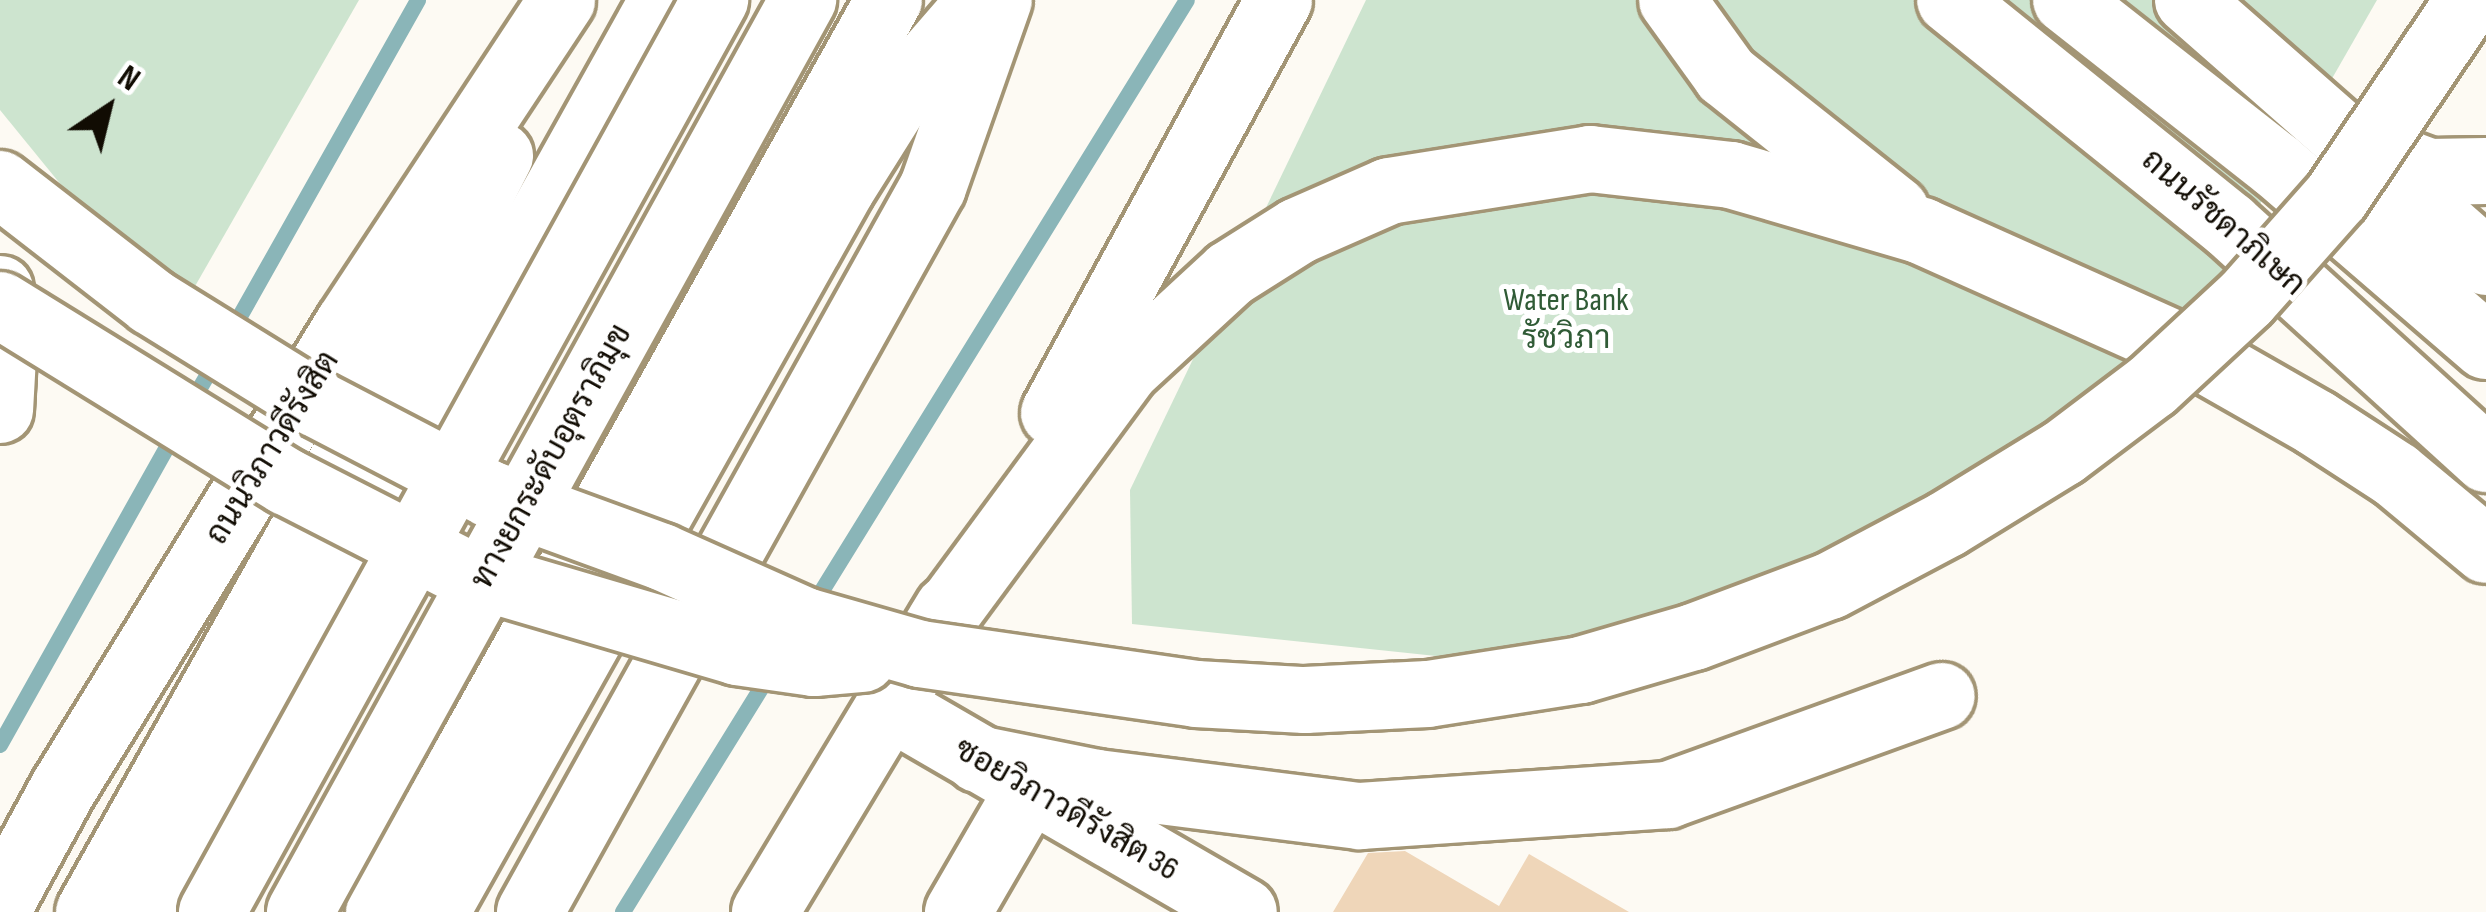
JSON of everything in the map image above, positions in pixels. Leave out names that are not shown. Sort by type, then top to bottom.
[{"type":"main road","points":[[89,912],[440,283],[566,0]]},
{"type":"main road","name":"ถนนวิภาวดีรังสิต","points":[[0,905],[63,789],[348,325],[566,0]]},
{"type":"main road","points":[[155,912],[663,0]]},
{"type":"main road","points":[[212,912],[715,0]]},
{"type":"main road","name":"ทางยกระดับอุตราภิมุข","points":[[300,912],[803,0]]},
{"type":"main road","points":[[379,912],[889,0]]},
{"type":"main road","points":[[436,912],[842,188],[904,89],[981,0]]},
{"type":"main road","points":[[530,912],[933,187],[998,0]]},
{"type":"main road","points":[[765,912],[917,660],[1279,0]]},
{"type":"main road","points":[[1672,0],[1726,75],[1922,231]]},
{"type":"main road","name":"ถนนรัชดาภิเษก","points":[[1950,0],[2229,225],[2486,459]]},
{"type":"main road","points":[[2066,0],[2276,165],[2486,346]]},
{"type":"main road","points":[[2188,0],[2486,262]]},
{"type":"main road","points":[[0,305],[287,482],[459,570],[737,652],[814,663],[917,660],[1196,694],[1305,700],[1428,694],[1581,670],[1694,637],[1830,586],[1947,524],[2063,452],[2152,386],[2231,314],[2337,196],[2469,0]]},
{"type":"main road","points":[[2343,137],[2429,172],[2486,171]]},
{"type":"main road","points":[[917,660],[1126,370],[1230,274],[1298,231],[1389,191],[1590,159],[1731,175],[1922,231],[2190,351],[2396,475],[2486,550]]},
{"type":"main road","points":[[0,184],[152,302],[315,403],[470,484],[662,556],[805,621],[917,660]]},
{"type":"main road","points":[[0,289],[4,339],[0,410]]},
{"type":"main road","name":"ซอยวิภาวดีรังสิต 36","points":[[917,660],[1004,774],[1244,912]]},
{"type":"main road","points":[[958,912],[1004,774],[1360,816],[1668,795],[1942,696]]},
{"type":"green space","points":[[0,0],[359,0],[194,288],[75,202],[0,110]]},
{"type":"green space","name":"Water Bank รัชวิภา","points":[[1366,0],[2377,0],[2213,286],[2084,403],[1758,599],[1512,664],[1132,624],[1130,490]]},
{"type":"building","points":[[1405,851],[1499,906],[1529,854],[1629,912],[1333,912],[1368,853]]},
{"type":"waterway","points":[[230,334],[418,0]]},
{"type":"waterway","points":[[812,607],[1187,0]]},
{"type":"waterway","points":[[189,407],[218,357]]},
{"type":"waterway","points":[[0,745],[177,430]]},
{"type":"waterway","points":[[623,912],[773,669]]}]
